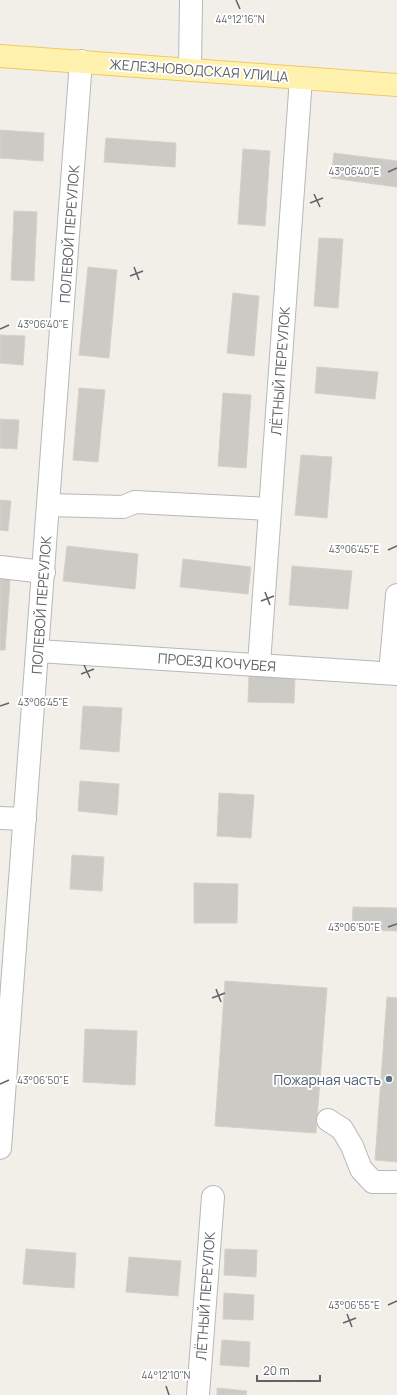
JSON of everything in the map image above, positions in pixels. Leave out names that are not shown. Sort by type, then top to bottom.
[{"type":"main road","name":"ЖЕЛЕЗНОВОДСКАЯ УЛИЦА","points":[[0,56],[397,85]]},
{"type":"street","points":[[190,70],[191,0]]},
{"type":"street","name":"ПОЛЕВОЙ ПЕРЕУЛОК","points":[[0,1148],[8,924],[25,819],[81,61]]},
{"type":"street","name":"ЛЁТНЫЙ ПЕРЕУЛОК","points":[[259,664],[301,78]]},
{"type":"street","points":[[49,505],[123,507],[135,502],[270,509]]},
{"type":"street","points":[[0,566],[44,572]]},
{"type":"street","points":[[394,673],[397,595]]},
{"type":"street","name":"ПРОЕЗД КОЧУБЕЯ","points":[[38,651],[394,673]]},
{"type":"street","points":[[0,818],[25,819]]},
{"type":"street","points":[[328,1120],[342,1129],[352,1146],[361,1169],[373,1182],[397,1182]]},
{"type":"street","name":"ЛЁТНЫЙ ПЕРЕУЛОК","points":[[198,1395],[213,1197]]},
{"type":"building","points":[[0,130],[44,133],[43,161],[0,158]]},
{"type":"building","points":[[106,138],[176,143],[175,167],[104,162]]},
{"type":"building","points":[[243,149],[270,151],[265,226],[238,224]]},
{"type":"building","points":[[334,153],[397,161],[397,187],[331,178]]},
{"type":"building","points":[[14,211],[37,212],[34,281],[11,280]]},
{"type":"building","points":[[319,238],[343,239],[338,308],[314,306]]},
{"type":"building","points":[[88,267],[117,270],[109,358],[79,355]]},
{"type":"building","points":[[233,293],[259,296],[254,356],[227,353]]},
{"type":"building","points":[[0,335],[25,336],[23,365],[0,363]]},
{"type":"building","points":[[317,367],[378,372],[375,399],[315,393]]},
{"type":"building","points":[[79,388],[105,390],[98,462],[73,460]]},
{"type":"building","points":[[223,393],[251,395],[246,468],[218,466]]},
{"type":"building","points":[[0,419],[19,420],[17,449],[0,448]]},
{"type":"building","points":[[301,455],[332,457],[327,518],[295,515]]},
{"type":"building","points":[[0,500],[11,501],[8,531],[0,530]]},
{"type":"building","points":[[67,546],[138,554],[135,589],[63,581]]},
{"type":"building","points":[[183,559],[251,567],[248,594],[180,587]]},
{"type":"building","points":[[292,566],[352,571],[348,609],[289,605]]},
{"type":"building","points":[[0,579],[10,580],[5,650],[0,650]]},
{"type":"building","points":[[249,674],[295,676],[294,703],[248,702]]},
{"type":"building","points":[[83,706],[122,708],[119,752],[80,749]]},
{"type":"building","points":[[80,781],[119,784],[117,815],[78,811]]},
{"type":"building","points":[[219,793],[254,795],[251,838],[217,836]]},
{"type":"building","points":[[72,855],[104,857],[102,891],[70,889]]},
{"type":"building","points":[[194,883],[238,884],[237,923],[194,923]]},
{"type":"building","points":[[353,907],[397,908],[397,931],[352,930]]},
{"type":"building","points":[[225,981],[327,988],[316,1133],[215,1126]]},
{"type":"building","name":"Пожарная часть","points":[[387,997],[397,998],[397,1162],[375,1160]]},
{"type":"building","points":[[85,1029],[137,1031],[135,1085],[83,1082]]},
{"type":"building","points":[[26,1249],[76,1253],[74,1288],[23,1284]]},
{"type":"building","points":[[225,1249],[257,1250],[256,1277],[224,1275]]},
{"type":"building","points":[[129,1257],[181,1261],[178,1296],[126,1292]]},
{"type":"building","points":[[224,1293],[254,1295],[253,1320],[223,1319]]},
{"type":"building","points":[[222,1340],[250,1342],[249,1367],[220,1365]]},
{"type":"building","points":[[217,1388],[247,1391],[246,1395],[217,1395]]},
{"type":"place","name":"Пожарная часть","points":[[389,1079]]}]
